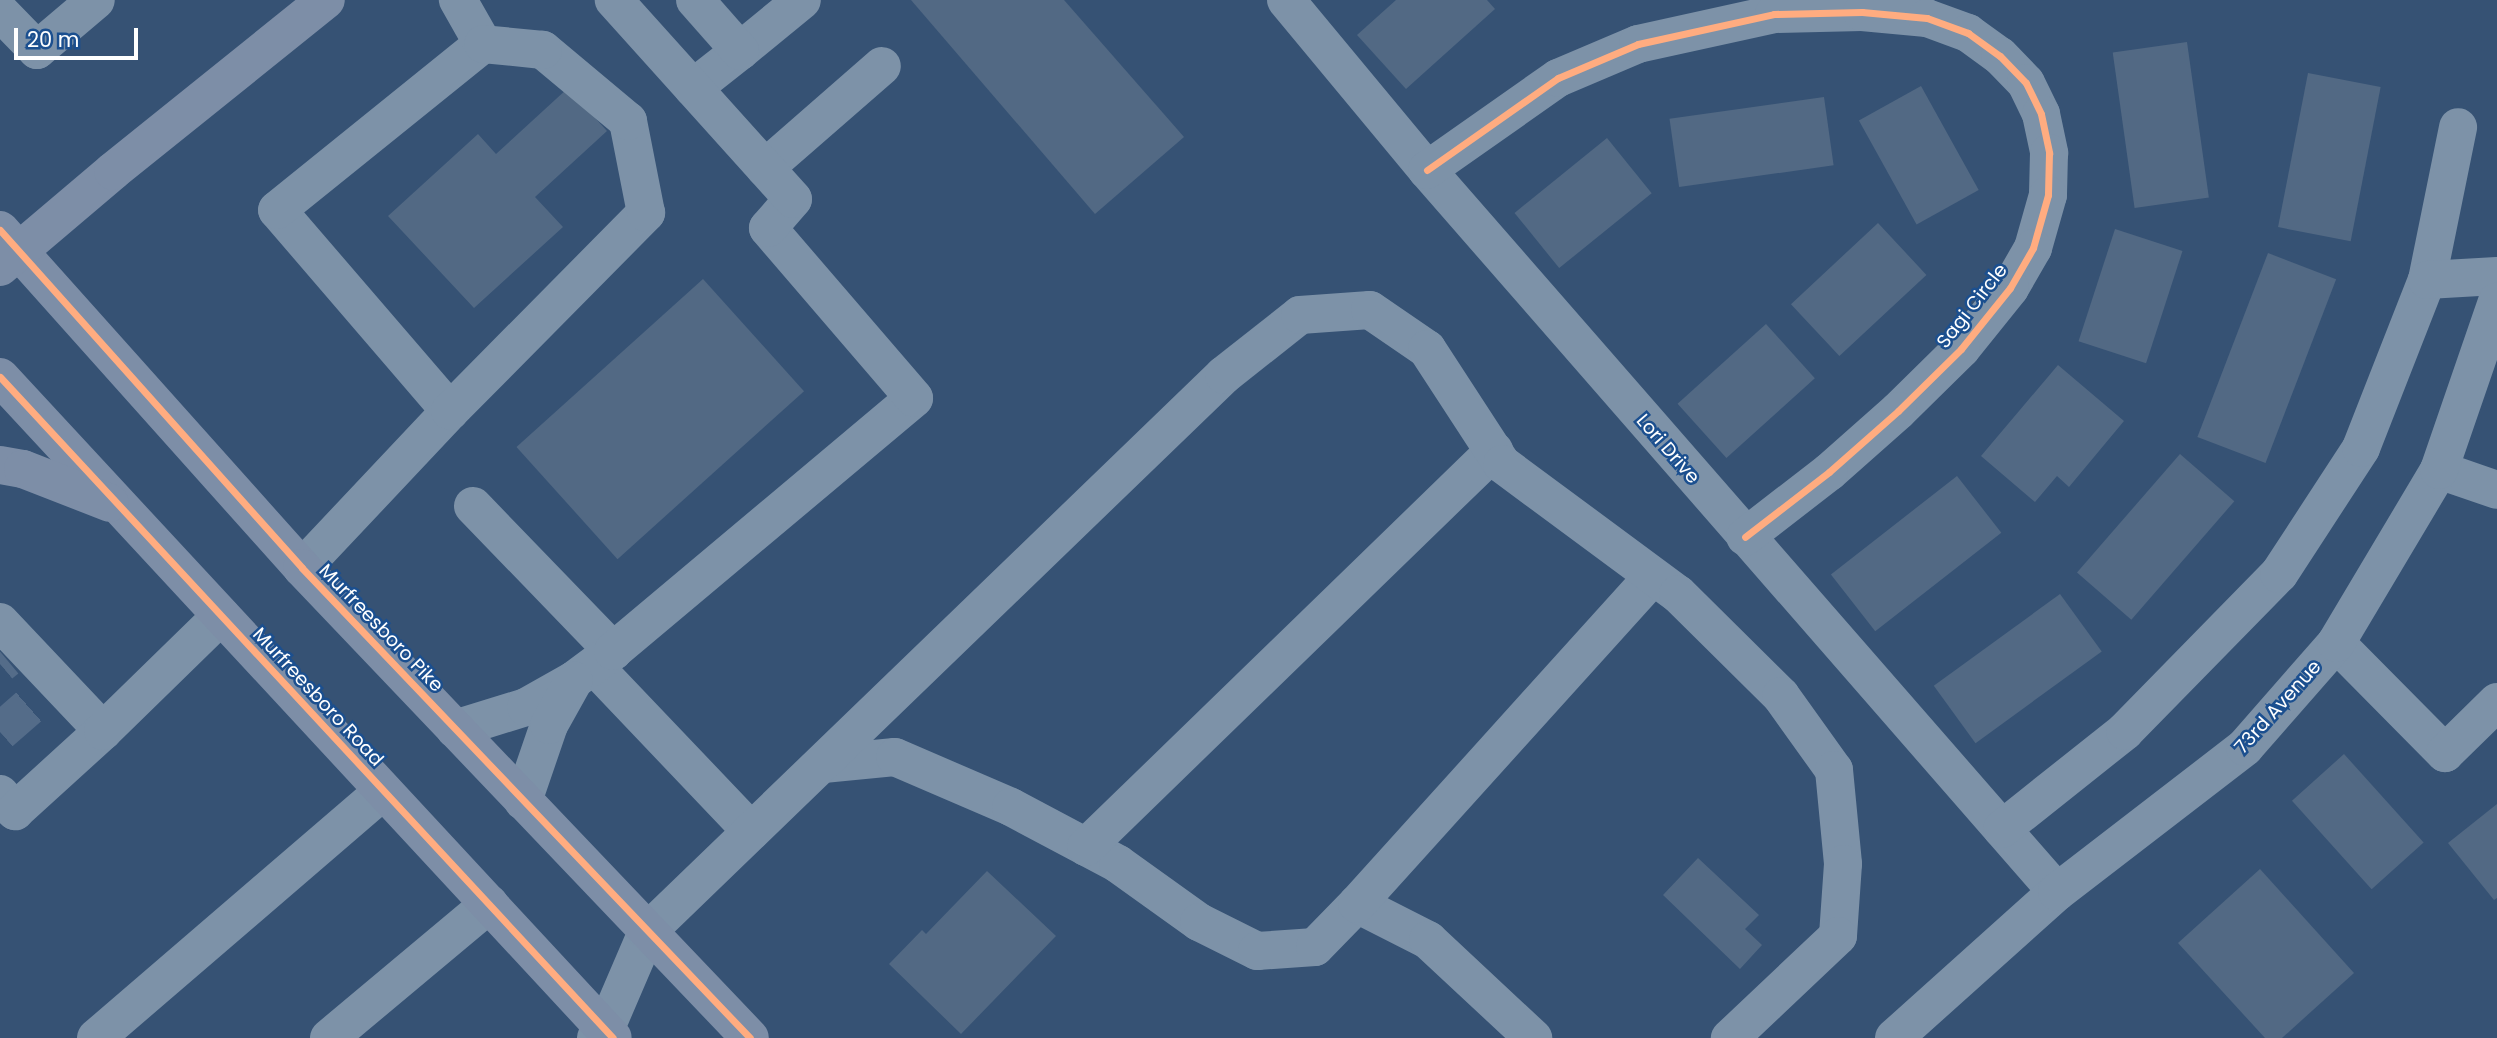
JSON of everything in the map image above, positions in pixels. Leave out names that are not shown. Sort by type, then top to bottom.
[{"type":"main road","points":[[6,249],[326,0]]},
{"type":"main road","name":"Murfreesboro Pike","points":[[6,249],[302,568],[750,1038]]},
{"type":"main road","name":"Murfreesboro Road","points":[[0,377],[489,904],[605,1035]]},
{"type":"main road","points":[[0,465],[23,470],[118,506]]},
{"type":"street","points":[[0,12],[37,50],[96,0]]},
{"type":"street","points":[[458,0],[483,44]]},
{"type":"street","points":[[455,729],[526,707],[593,666],[914,398],[768,228],[793,199],[614,0]]},
{"type":"street","points":[[695,0],[740,51]]},
{"type":"street","points":[[693,88],[802,0]]},
{"type":"street","name":"Lori Drive","points":[[1286,0],[1427,170],[2057,892]]},
{"type":"street","name":"Sagi Circle","points":[[1427,170],[1558,78],[1638,44],[1774,14],[1862,12],[1927,18],[1968,33],[2000,56],[2026,83],[2041,114],[2049,153],[2048,195],[2033,248],[2010,288],[1961,349],[1898,411],[1745,537]]},
{"type":"street","points":[[302,568],[450,411],[646,213],[628,121],[543,50],[483,44],[277,210],[450,411]]},
{"type":"street","points":[[765,168],[882,66]]},
{"type":"street","points":[[2003,829],[2125,731],[2279,574],[2361,448],[2427,280],[2458,127]]},
{"type":"street","points":[[2427,280],[2497,276]]},
{"type":"street","name":"73rd Avenue","points":[[1894,1038],[2057,892],[2245,747],[2336,643],[2439,470],[2497,302]]},
{"type":"street","points":[[605,1035],[647,932],[1224,375],[1300,314],[1370,310],[1427,349],[1502,464],[1652,578],[1678,594],[1781,696],[1834,771],[1843,864],[1838,936],[1730,1038]]},
{"type":"street","points":[[1086,847],[1494,451]]},
{"type":"street","points":[[2439,470],[2497,490]]},
{"type":"street","points":[[473,506],[593,666],[751,831]]},
{"type":"street","points":[[823,764],[895,757],[1011,807],[1118,864],[1199,922],[1257,951],[1315,947],[1652,578]]},
{"type":"street","points":[[0,794],[15,811],[103,731],[221,616]]},
{"type":"street","points":[[9,642],[49,690],[103,731]]},
{"type":"street","points":[[2336,643],[2445,753],[2497,702]]},
{"type":"street","points":[[523,801],[549,724],[593,666]]},
{"type":"street","points":[[96,1038],[383,791]]},
{"type":"street","points":[[328,1038],[489,904]]},
{"type":"street","points":[[1357,904],[1428,940],[1533,1038]]},
{"type":"building","points":[[911,0],[1064,0],[1184,137],[1095,214]]},
{"type":"building","points":[[1396,0],[1487,0],[1495,9],[1406,89],[1357,35]]},
{"type":"building","points":[[2187,42],[2209,197],[2135,208],[2113,52]]},
{"type":"building","points":[[2308,73],[2381,87],[2351,241],[2278,227]]},
{"type":"building","points":[[1921,86],[1979,190],[1917,225],[1859,120]]},
{"type":"building","points":[[568,88],[607,131],[535,197],[563,227],[474,308],[388,216],[478,134],[496,154]]},
{"type":"building","points":[[1824,97],[1834,165],[1679,187],[1670,119]]},
{"type":"building","points":[[1607,138],[1652,193],[1559,268],[1515,213]]},
{"type":"building","points":[[1878,223],[1926,275],[1839,356],[1791,304]]},
{"type":"building","points":[[2115,229],[2183,251],[2146,363],[2079,341]]},
{"type":"building","points":[[2268,253],[2336,279],[2266,463],[2197,437]]},
{"type":"building","points":[[703,279],[804,391],[618,559],[516,447]]},
{"type":"building","points":[[1766,324],[1815,378],[1726,458],[1678,404]]},
{"type":"building","points":[[2058,365],[2124,421],[2069,487],[2057,476],[2035,502],[1981,456]]},
{"type":"building","points":[[2180,454],[2234,501],[2131,620],[2077,572]]},
{"type":"building","points":[[1957,476],[2001,533],[1875,631],[1831,575]]},
{"type":"building","points":[[2060,594],[2102,651],[1976,743],[1934,686]]},
{"type":"building","points":[[2344,754],[2424,842],[2372,889],[2292,801]]},
{"type":"building","points":[[2497,804],[2497,898],[2494,900],[2448,843]]},
{"type":"building","points":[[1698,858],[1759,915],[1745,929],[1762,945],[1740,969],[1663,895]]},
{"type":"building","points":[[2260,869],[2354,973],[2282,1038],[2265,1038],[2178,943]]},
{"type":"building","points":[[987,871],[1056,936],[961,1034],[889,964],[922,930],[926,934]]},
{"type":"tunnel","points":[[0,664],[6,659]]},
{"type":"tunnel","points":[[0,732],[40,697]]},
{"type":"cycle path","points":[[1427,170],[1558,78],[1638,44],[1774,14],[1862,12],[1927,18],[1968,33],[2000,56],[2026,83],[2041,114],[2049,153],[2048,195],[2033,248],[2010,288],[1961,349],[1898,411],[1829,472],[1745,537]]},
{"type":"cycle path","points":[[0,230],[302,568],[750,1038]]},
{"type":"cycle path","points":[[0,377],[613,1038]]}]
